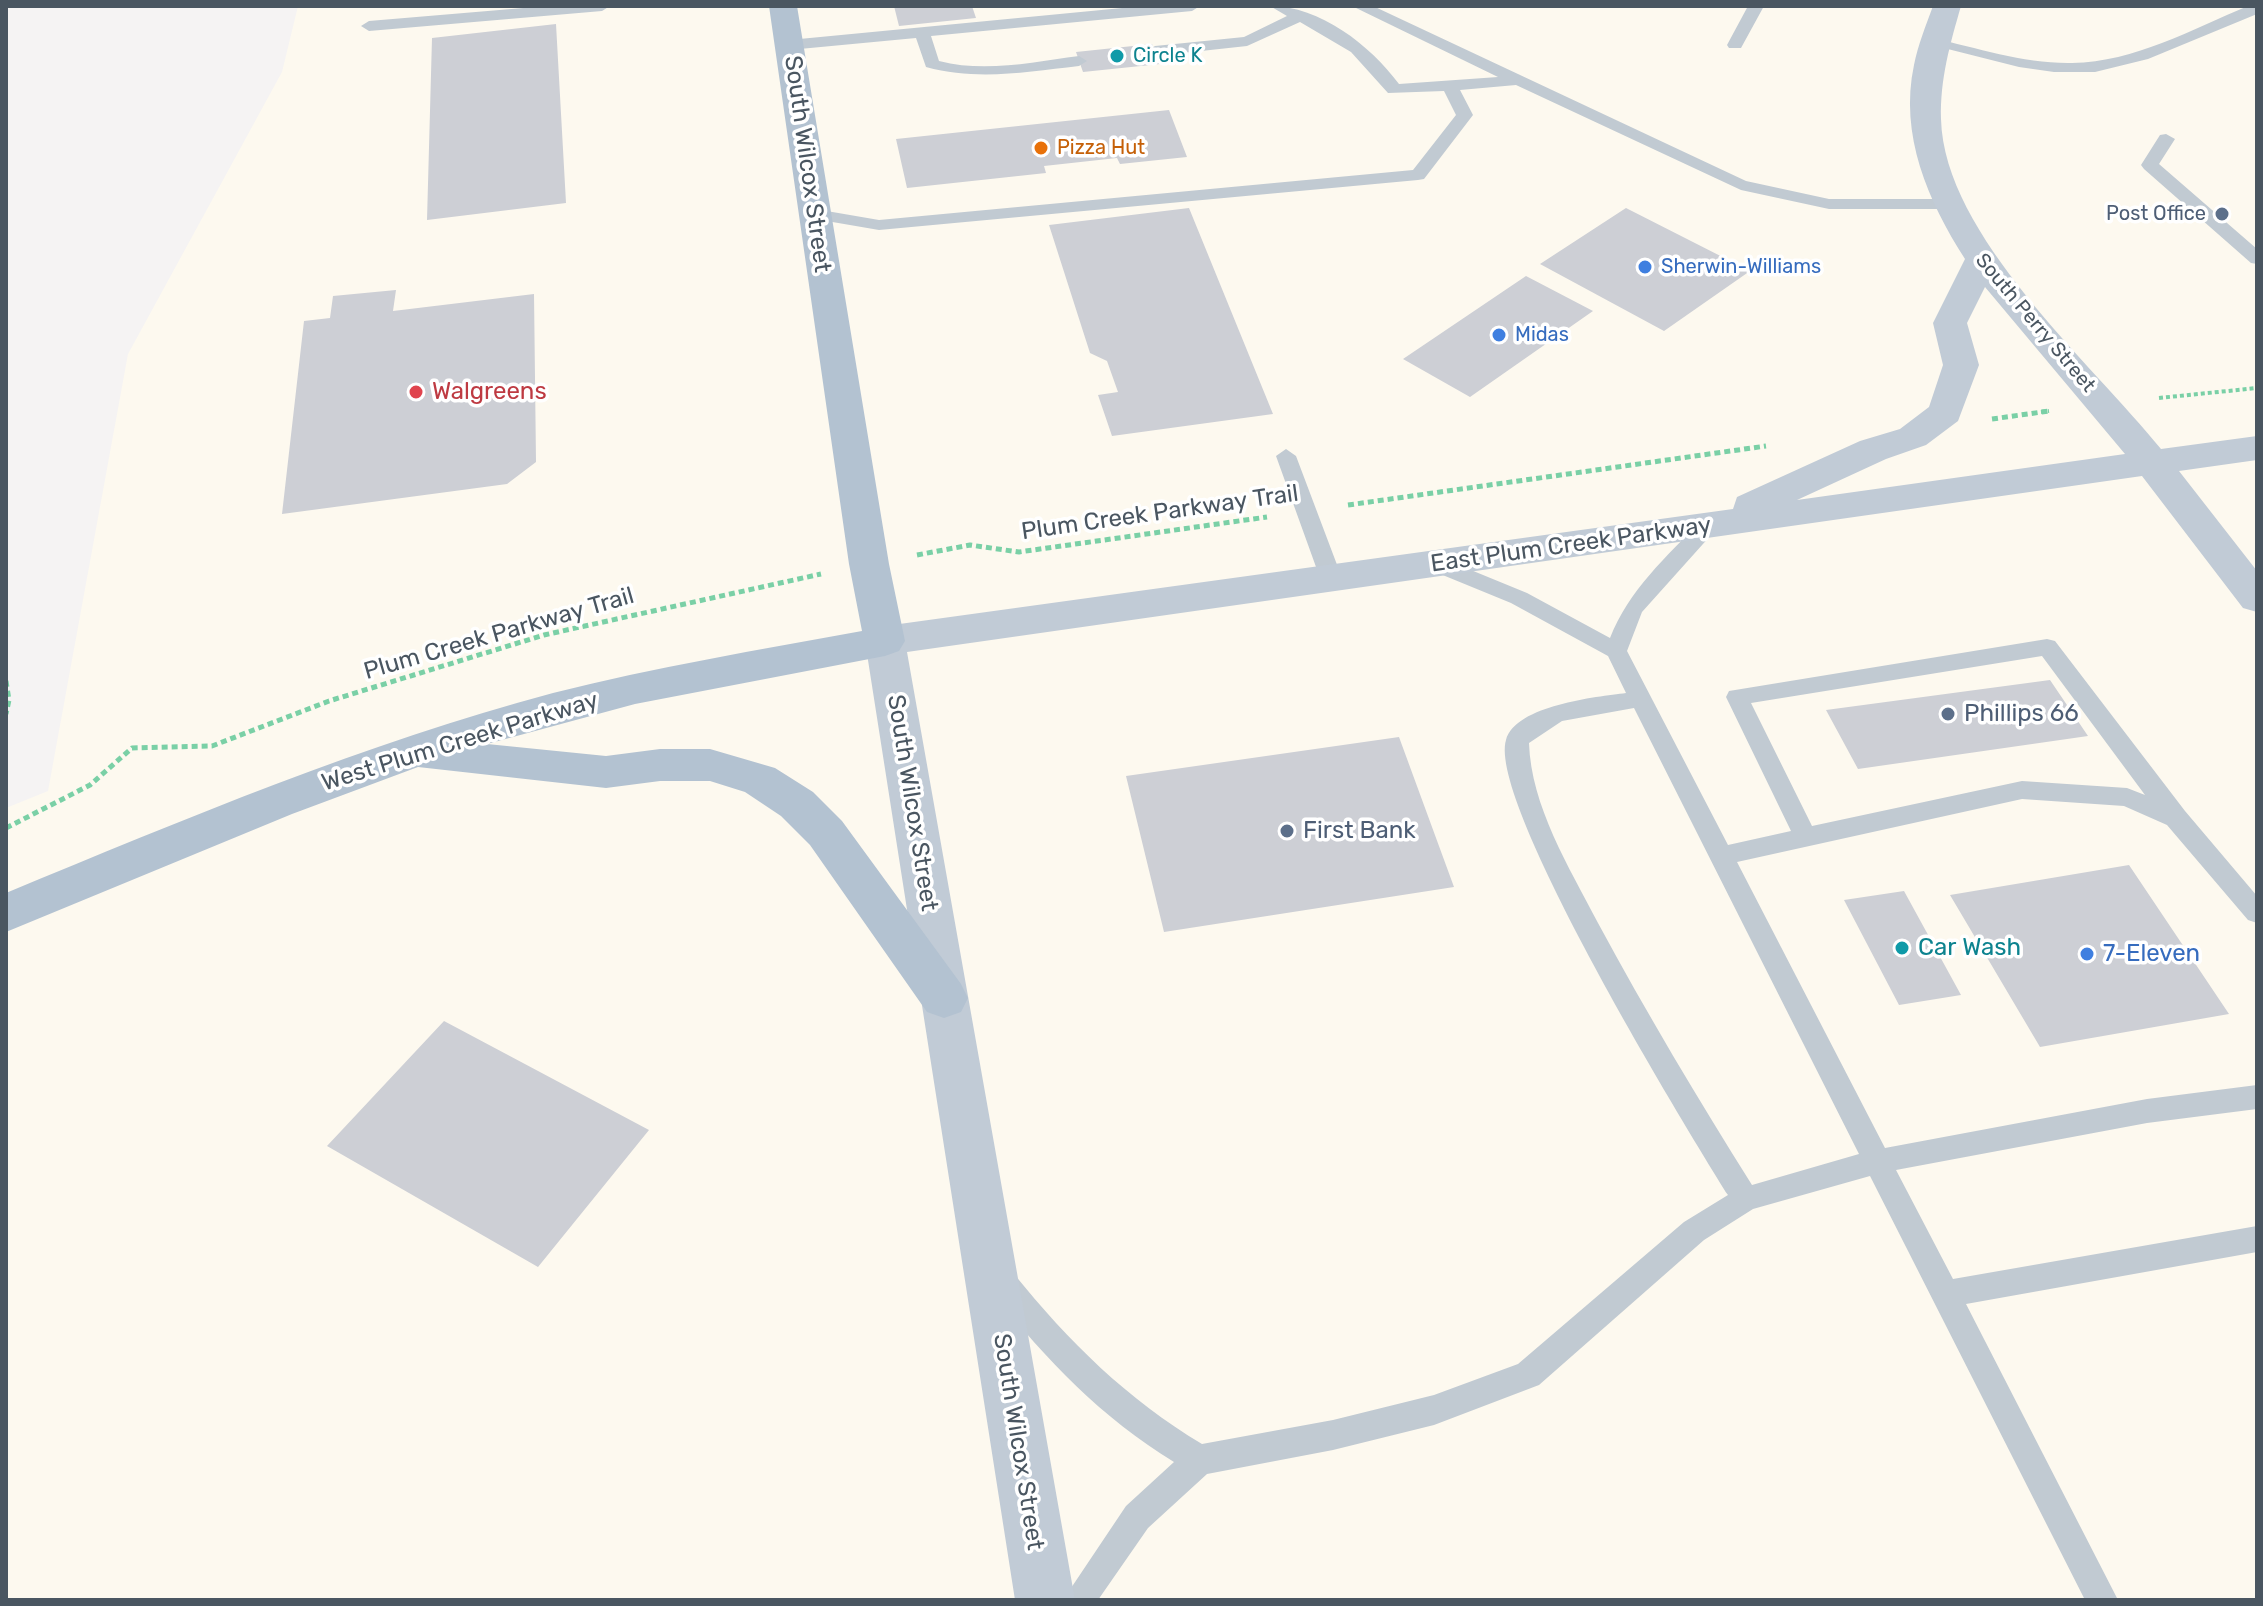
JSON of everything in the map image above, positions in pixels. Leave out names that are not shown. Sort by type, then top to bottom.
[{"type":"main road","name":"South Wilcox Street","points":[[783,6],[869,564],[885,641],[1045,1600]]},
{"type":"main road","name":"South Perry Street","points":[[1947,6],[1932,43],[1926,83],[1929,152],[1947,204],[1980,261],[2103,404],[2257,598]]},
{"type":"main road","points":[[1709,525],[1873,450],[1913,437],[1945,413],[1961,365],[1950,323],[1980,261]]},
{"type":"main road","name":"East Plum Creek Parkway","points":[[885,641],[2257,448]]},
{"type":"main road","name":"West Plum Creek Parkway","points":[[6,913],[411,752],[550,710],[670,681],[885,641]]},
{"type":"main road","points":[[411,752],[606,772],[660,765],[710,765],[760,780],[797,804],[826,833],[944,998]]},
{"type":"lane","points":[[369,26],[602,6]]},
{"type":"lane","points":[[1009,6],[1015,23]]},
{"type":"lane","points":[[789,45],[1192,6]]},
{"type":"lane","points":[[1278,6],[1356,44],[1380,68],[1394,89],[1516,81]]},
{"type":"lane","points":[[1735,45],[1756,6]]},
{"type":"lane","points":[[1364,7],[1703,169],[1777,195],[1829,204],[1947,204]]},
{"type":"lane","points":[[1932,43],[2036,64],[2071,68],[2105,65],[2257,8]]},
{"type":"lane","points":[[1155,51],[1247,41],[1300,16]]},
{"type":"lane","points":[[922,32],[932,64],[953,71],[982,72],[1079,61]]},
{"type":"lane","points":[[815,214],[879,225],[1418,175],[1465,115],[1450,86]]},
{"type":"lane","points":[[2166,139],[2150,165],[2257,259]]},
{"type":"lane","points":[[1286,456],[1331,578]]},
{"type":"lane","points":[[1616,651],[1632,610],[1709,525]]},
{"type":"lane","points":[[1436,564],[1519,598],[1616,651],[2102,1600]]},
{"type":"lane","points":[[1806,838],[1737,697],[2047,647],[2176,818],[2257,913]]},
{"type":"lane","points":[[1640,699],[1558,713],[1531,727],[1517,741],[1513,759],[1550,854],[1666,1072],[1746,1199]]},
{"type":"lane","points":[[1721,856],[2022,790],[2127,797],[2176,818]]},
{"type":"lane","points":[[1079,1600],[1137,1517],[1199,1460],[1333,1435],[1434,1410],[1528,1375],[1694,1231],[1746,1199],[1875,1162],[2147,1111],[2257,1097]]},
{"type":"lane","points":[[1947,1294],[2257,1239]]},
{"type":"lane","points":[[989,1263],[1056,1350],[1100,1394],[1155,1435],[1199,1460]]},
{"type":"path","points":[[1945,413],[1972,422],[2257,388]]},
{"type":"path","name":"Plum Creek Parkway Trail","points":[[6,828],[74,796],[110,773],[132,748],[212,746],[329,701],[544,635],[869,564],[970,545],[1019,552],[1779,444]]},
{"type":"path","points":[[6,681],[9,700],[6,714]]},
{"type":"shaded area","points":[[298,6],[2257,6],[2257,1600],[6,1600],[6,808],[48,791],[128,354],[282,72]]},
{"type":"building","points":[[894,6],[972,6],[976,18],[899,26]]},
{"type":"building","points":[[556,24],[566,203],[427,220],[432,38]]},
{"type":"building","name":"Circle K","points":[[1152,44],[1160,64],[1083,72],[1076,52]]},
{"type":"building","name":"Pizza Hut","points":[[1169,110],[1187,157],[1120,164],[1117,158],[1044,166],[1046,173],[907,188],[896,139]]},
{"type":"building","points":[[1189,208],[1273,414],[1112,436],[1098,395],[1118,392],[1107,361],[1090,353],[1049,225]]},
{"type":"building","name":"Sherwin-Williams","points":[[1626,208],[1750,271],[1664,331],[1540,264]]},
{"type":"building","name":"Midas","points":[[1526,276],[1593,311],[1470,397],[1403,359]]},
{"type":"building","name":"Walgreens","points":[[396,290],[393,311],[534,294],[536,462],[507,484],[282,514],[304,321],[330,318],[333,296]]},
{"type":"building","points":[[2050,680],[2088,736],[1858,769],[1826,710]]},
{"type":"building","name":"First Bank","points":[[1399,737],[1454,887],[1164,932],[1126,776]]},
{"type":"building","name":"7-Eleven","points":[[2129,865],[2229,1014],[2040,1047],[1950,895]]},
{"type":"building","name":"Car Wash","points":[[1904,891],[1961,995],[1899,1005],[1844,900]]},
{"type":"building","points":[[444,1021],[649,1130],[538,1267],[327,1146]]},
{"type":"place","name":"Circle K","points":[[1117,56]]},
{"type":"place","name":"Pizza Hut","points":[[1041,148]]},
{"type":"place","name":"Post Office","points":[[2222,214]]},
{"type":"place","name":"Sherwin-Williams","points":[[1645,267]]},
{"type":"place","name":"Midas","points":[[1499,335]]},
{"type":"place","name":"Walgreens","points":[[416,392]]},
{"type":"place","name":"Phillips 66","points":[[1948,714]]},
{"type":"place","name":"First Bank","points":[[1287,831]]},
{"type":"place","name":"Car Wash","points":[[1902,948]]},
{"type":"place","name":"7-Eleven","points":[[2087,954]]}]
